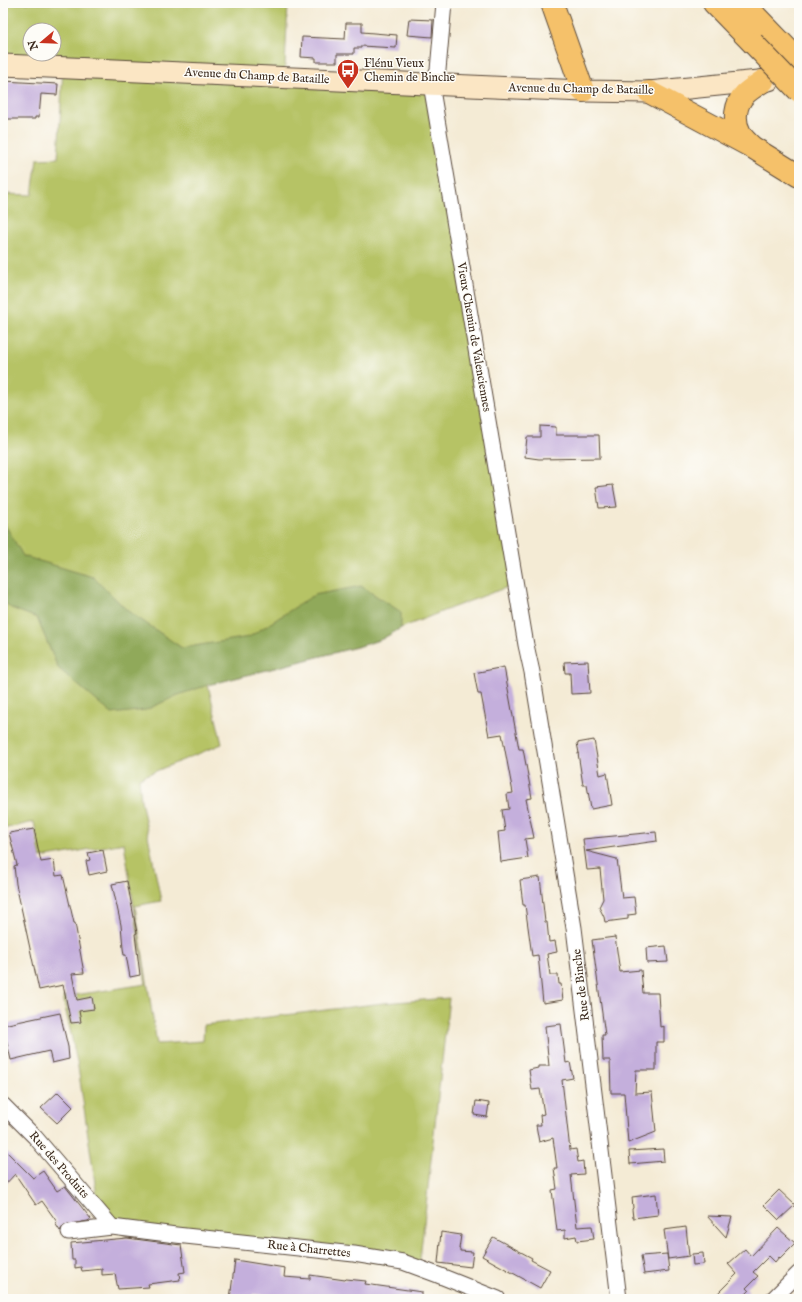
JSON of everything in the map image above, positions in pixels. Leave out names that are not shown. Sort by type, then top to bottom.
[{"type":"highway","points":[[552,3],[583,91]]},
{"type":"highway","points":[[714,3],[760,36],[799,61]]},
{"type":"highway","points":[[743,3],[760,36],[799,91]]},
{"type":"highway","points":[[752,147],[740,134],[736,124],[736,113],[738,103],[745,94],[763,81]]},
{"type":"highway","points":[[649,92],[752,147],[799,176]]},
{"type":"street","points":[[431,84],[438,70],[444,3]]},
{"type":"street","name":"Avenue du Champ de Bataille","points":[[3,65],[583,91],[649,92],[799,76]]},
{"type":"street","name":"Vieux Chemin de Valenciennes","points":[[431,84],[526,645],[532,672]]},
{"type":"street","name":"Rue de Binche","points":[[532,672],[574,928],[619,1299]]},
{"type":"street","name":"Rue des Produits","points":[[3,1105],[35,1137],[112,1227]]},
{"type":"street","name":"Rue à Charrettes","points":[[69,1232],[112,1227],[354,1254],[403,1262],[498,1299]]},
{"type":"street","points":[[773,1299],[799,1273]]},
{"type":"green space","points":[[3,3],[288,3],[285,66],[283,77],[431,84],[516,585],[446,610],[401,628],[382,639],[361,646],[208,685],[222,744],[139,778],[141,800],[161,901],[135,906],[157,1044],[203,1041],[204,1025],[383,1003],[449,998],[419,1268],[112,1227],[94,1206],[96,1190],[78,1067],[63,997],[146,984],[124,843],[41,858],[34,822],[3,829],[3,194],[32,195],[37,159],[58,158],[63,68],[3,65]]},
{"type":"green space","points":[[3,521],[23,556],[93,577],[128,611],[182,648],[249,637],[314,595],[361,586],[401,612],[401,628],[382,639],[360,646],[208,685],[178,695],[146,710],[112,714],[58,668],[37,618],[11,608],[3,601]]},
{"type":"building","points":[[409,19],[433,20],[432,37],[407,35]]},
{"type":"building","points":[[346,23],[362,23],[362,32],[397,35],[396,48],[361,46],[361,48],[354,48],[354,54],[337,54],[337,62],[316,62],[316,58],[301,57],[302,37],[345,39]]},
{"type":"building","points":[[3,81],[58,84],[57,95],[41,94],[39,117],[35,117],[35,119],[3,119]]},
{"type":"building","points":[[540,426],[556,427],[556,435],[599,435],[600,458],[539,459],[525,457],[527,437],[540,437]]},
{"type":"building","points":[[613,485],[617,507],[599,508],[596,487]]},
{"type":"building","points":[[588,661],[590,693],[571,694],[570,673],[565,673],[564,662]]},
{"type":"building","points":[[504,667],[519,749],[523,749],[532,798],[526,799],[534,838],[525,839],[528,858],[501,862],[498,832],[505,831],[502,810],[509,809],[507,794],[513,793],[502,734],[489,736],[481,694],[478,694],[474,673]]},
{"type":"building","points":[[594,740],[600,775],[607,773],[612,805],[591,809],[587,785],[583,785],[577,743]]},
{"type":"building","points":[[34,829],[41,862],[54,860],[56,876],[63,875],[75,923],[84,973],[72,974],[77,1000],[92,997],[94,1009],[79,1011],[81,1022],[71,1023],[63,985],[39,990],[16,884],[14,866],[17,865],[9,833]]},
{"type":"building","points":[[656,832],[657,841],[586,851],[617,859],[622,898],[634,897],[636,914],[628,915],[628,919],[605,922],[599,907],[603,899],[600,869],[587,870],[583,839]]},
{"type":"building","points":[[103,850],[107,871],[89,875],[86,861],[90,860],[88,853]]},
{"type":"building","points":[[540,877],[545,922],[547,922],[549,942],[555,941],[557,952],[547,954],[550,975],[558,975],[563,1000],[543,1003],[538,955],[532,956],[520,880]]},
{"type":"building","points":[[127,881],[137,933],[135,934],[140,975],[130,977],[126,955],[124,955],[121,925],[112,884]]},
{"type":"building","points":[[615,937],[620,972],[641,970],[643,993],[658,993],[660,1027],[664,1026],[664,1042],[656,1042],[656,1070],[636,1070],[635,1093],[652,1092],[656,1132],[628,1143],[624,1093],[611,1093],[610,1060],[603,1060],[602,1035],[605,1035],[592,940]]},
{"type":"building","points":[[666,946],[668,962],[647,963],[646,948]]},
{"type":"building","points":[[60,1013],[68,1047],[69,1059],[52,1063],[49,1051],[11,1060],[3,1025]]},
{"type":"building","points":[[561,1024],[566,1063],[570,1062],[573,1078],[562,1080],[570,1150],[576,1149],[578,1162],[583,1161],[584,1174],[571,1175],[577,1227],[592,1226],[594,1239],[577,1241],[576,1236],[565,1238],[565,1230],[557,1231],[552,1190],[557,1189],[554,1168],[557,1168],[553,1138],[539,1142],[536,1125],[541,1125],[540,1115],[544,1114],[540,1089],[532,1090],[529,1070],[538,1068],[538,1066],[549,1066],[545,1026]]},
{"type":"building","points":[[58,1092],[73,1107],[57,1123],[41,1108]]},
{"type":"building","points":[[476,1101],[489,1103],[487,1117],[474,1115]]},
{"type":"building","points":[[3,1148],[33,1178],[43,1171],[57,1191],[65,1186],[91,1219],[88,1221],[64,1225],[60,1231],[55,1223],[57,1222],[42,1201],[36,1205],[15,1174],[3,1187]]},
{"type":"building","points":[[663,1149],[664,1161],[630,1164],[629,1151]]},
{"type":"building","points":[[779,1190],[795,1205],[779,1220],[764,1205]]},
{"type":"building","points":[[656,1194],[658,1215],[633,1218],[632,1197]]},
{"type":"building","points":[[707,1216],[732,1217],[726,1237]]},
{"type":"building","points":[[686,1227],[689,1256],[668,1259],[664,1230]]},
{"type":"building","points":[[778,1228],[795,1243],[775,1262],[769,1256],[753,1272],[758,1276],[746,1288],[749,1291],[741,1299],[712,1299],[737,1274],[728,1264],[745,1249],[751,1256]]},
{"type":"building","points":[[441,1232],[461,1235],[460,1251],[473,1252],[471,1267],[438,1263]]},
{"type":"building","points":[[493,1237],[532,1258],[531,1260],[550,1270],[540,1288],[482,1256]]},
{"type":"building","points":[[127,1238],[181,1245],[185,1272],[179,1273],[180,1280],[148,1284],[149,1287],[118,1289],[115,1274],[102,1275],[102,1269],[82,1271],[81,1267],[75,1268],[75,1260],[72,1260],[71,1243]]},
{"type":"building","points":[[703,1253],[704,1264],[693,1265],[692,1254]]},
{"type":"building","points":[[667,1254],[669,1271],[644,1274],[641,1256]]},
{"type":"building","points":[[235,1260],[285,1268],[284,1277],[310,1279],[310,1275],[345,1280],[366,1281],[365,1284],[422,1292],[422,1299],[312,1299],[253,1294],[252,1299],[230,1299]]},
{"type":"place","name":"Flénu Vieux Chemin de Binche","points":[[348,90]]}]
